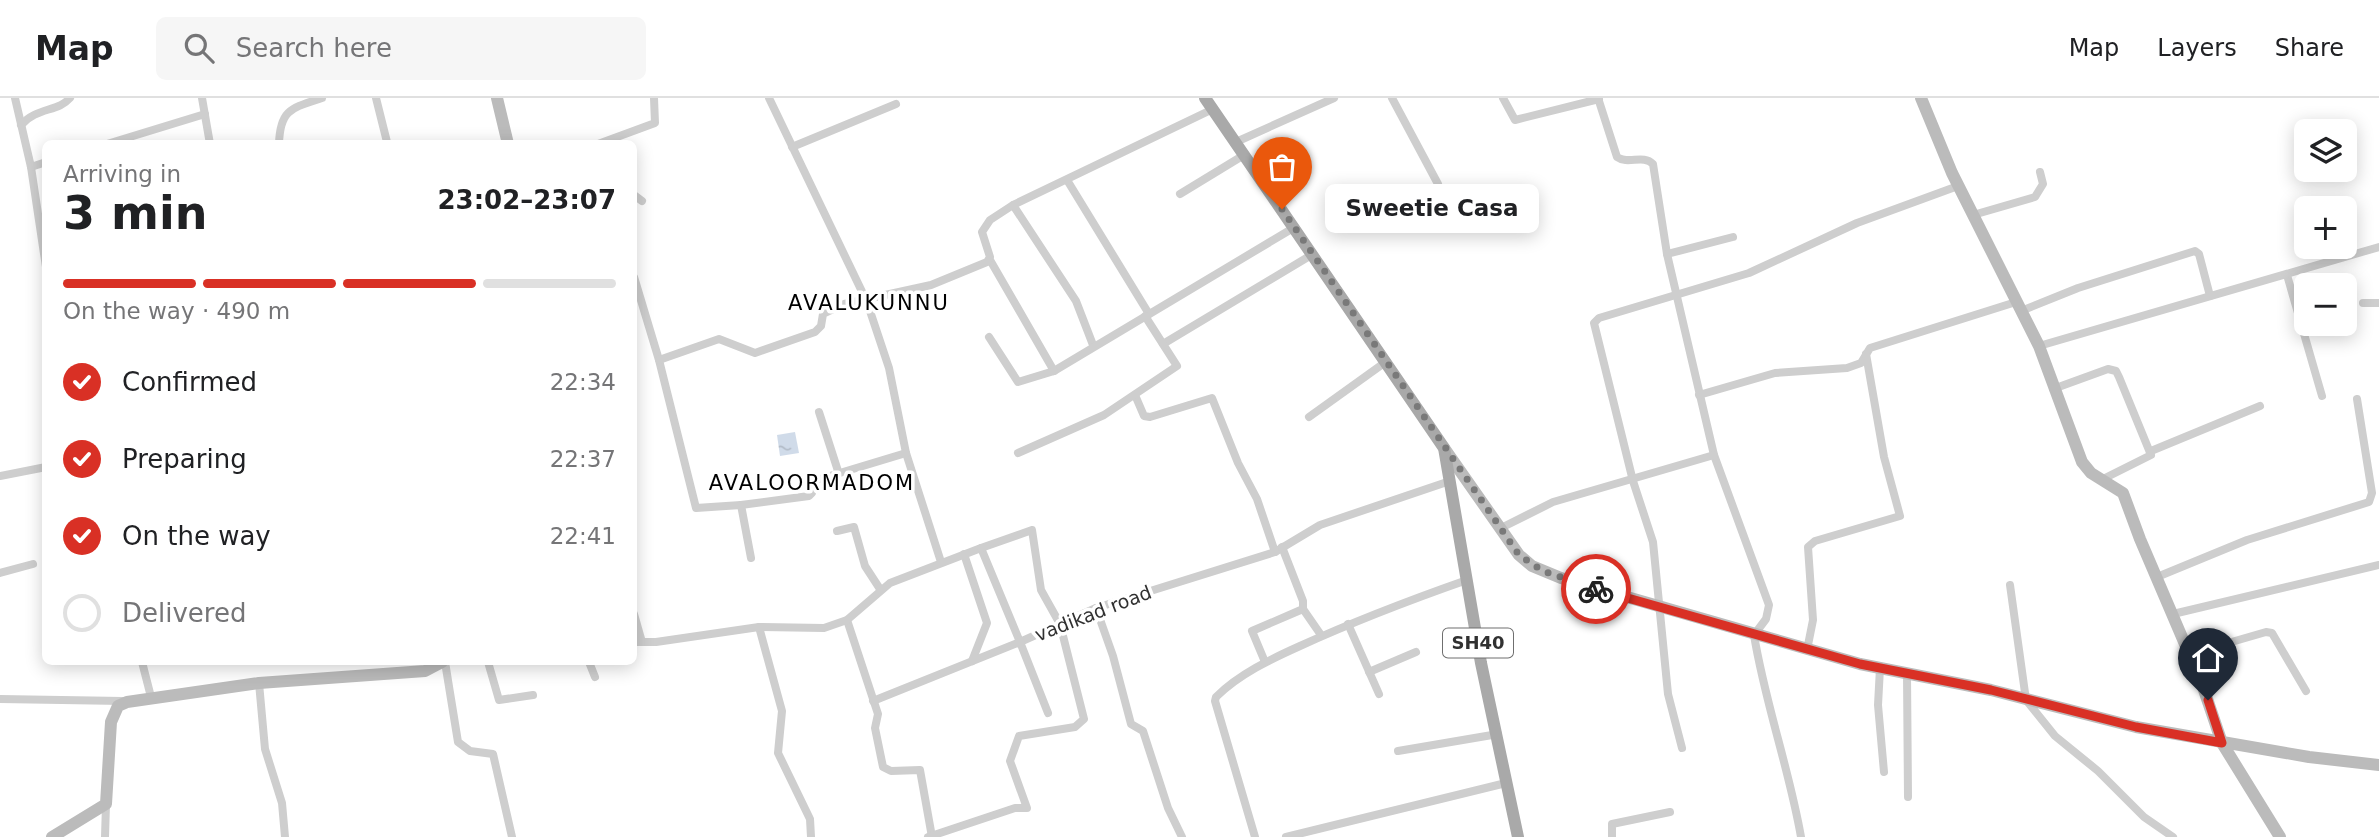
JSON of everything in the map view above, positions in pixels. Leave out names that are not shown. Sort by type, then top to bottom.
[{"type":"main road","points":[[497,98],[507,140]]},
{"type":"main road","points":[[1921,98],[1958,186],[2039,346],[2082,462],[2123,493],[2190,654],[2222,743],[2280,837]]},
{"type":"main road","name":"SH40","points":[[1209,104],[1314,253],[1444,448],[1518,837]]},
{"type":"main road","points":[[1444,448],[1519,555],[1532,566],[1579,584],[1807,650],[1907,674],[1991,690],[2136,727],[2222,743],[2379,765]]},
{"type":"main road","points":[[52,837],[106,804],[111,722],[118,706],[151,697],[259,683],[425,671],[438,665]]},
{"type":"street","points":[[15,98],[31,167],[42,240]]},
{"type":"street","points":[[21,124],[30,114],[65,104],[71,98]]},
{"type":"street","points":[[202,98],[209,140]]},
{"type":"street","points":[[279,140],[280,124],[285,115],[295,107],[322,98]]},
{"type":"street","points":[[376,98],[386,140]]},
{"type":"street","points":[[609,140],[655,123],[654,98]]},
{"type":"street","points":[[769,98],[867,302],[889,368],[906,453],[941,562]]},
{"type":"street","points":[[1236,142],[1334,98]]},
{"type":"street","points":[[1392,98],[1438,184]]},
{"type":"street","points":[[1503,98],[1516,120],[1598,99],[1619,159],[1646,159],[1653,164],[1667,254],[1714,455],[1769,604],[1766,618],[1754,635],[1762,681],[1790,777],[1801,837]]},
{"type":"street","points":[[792,147],[896,104]]},
{"type":"street","points":[[1054,371],[990,260],[982,234],[984,226],[1013,205],[1067,180],[1209,104]]},
{"type":"street","points":[[120,140],[205,114]]},
{"type":"street","points":[[1180,194],[1244,155]]},
{"type":"street","points":[[31,167],[42,163]]},
{"type":"street","points":[[1973,215],[2035,197],[2043,184],[2040,172]]},
{"type":"street","points":[[1018,453],[1095,419],[1177,366],[1067,180]]},
{"type":"street","points":[[1682,748],[1668,694],[1657,606],[1653,542],[1633,481],[1594,323],[1599,318],[1749,274],[1857,223],[1958,186]]},
{"type":"street","points":[[637,197],[642,201]]},
{"type":"street","points":[[1013,205],[1076,301],[1093,345]]},
{"type":"street","points":[[989,337],[1018,382],[1054,371],[1093,345],[1295,227]]},
{"type":"street","points":[[1667,254],[1733,237]]},
{"type":"street","points":[[2039,346],[2379,247]]},
{"type":"street","points":[[1699,395],[1775,373],[1847,368],[1861,363],[1870,348],[1902,336],[2018,306],[2194,251],[2199,254],[2210,296]]},
{"type":"street","points":[[1163,344],[1314,253]]},
{"type":"street","points":[[659,360],[719,339],[755,353],[815,332],[821,326],[823,314],[844,304],[867,302],[931,285],[990,260]]},
{"type":"street","points":[[2287,275],[2322,396]]},
{"type":"street","points":[[637,287],[659,360],[696,508],[741,506],[809,496],[812,493],[810,482],[838,471],[906,453]]},
{"type":"street","points":[[2362,303],[2379,303]]},
{"type":"street","points":[[1807,650],[1813,620],[1808,547],[1824,538],[1900,516],[1882,446],[1866,354]]},
{"type":"street","points":[[1309,417],[1387,361]]},
{"type":"street","points":[[2053,389],[2113,369],[2151,451]]},
{"type":"street","points":[[1135,395],[1144,416],[1150,417],[1212,398],[1233,452],[1303,601],[1303,609],[1321,635]]},
{"type":"street","points":[[2357,399],[2372,494],[2369,502]]},
{"type":"street","points":[[2103,479],[2147,459],[2151,451],[2260,406]]},
{"type":"street","points":[[819,412],[838,471]]},
{"type":"street","points":[[1501,528],[1553,502],[1633,481],[1714,455]]},
{"type":"street","points":[[0,477],[42,468]]},
{"type":"street","name":"vadikad road","points":[[981,548],[1020,642],[1096,608],[1278,550],[1320,525],[1450,481]]},
{"type":"street","points":[[2157,577],[2248,540],[2379,500]]},
{"type":"street","points":[[741,506],[751,558]]},
{"type":"street","points":[[837,531],[854,527],[865,566],[880,589]]},
{"type":"street","points":[[638,642],[760,628],[824,628],[847,620],[880,589],[941,562],[1032,530],[1041,590],[1060,624],[1084,719],[1075,727],[1019,737],[1010,761],[1027,808],[1015,808],[931,837],[920,770],[891,771],[883,767],[875,728],[878,714],[847,620]]},
{"type":"street","points":[[964,554],[987,623],[972,661]]},
{"type":"street","points":[[0,573],[33,564]]},
{"type":"street","points":[[2173,614],[2379,565]]},
{"type":"street","points":[[1255,837],[1215,701],[1222,691],[1265,662],[1321,635],[1467,580]]},
{"type":"street","points":[[2010,585],[2026,700],[2055,736],[2098,771],[2144,817],[2173,837]]},
{"type":"street","points":[[1096,608],[1113,656],[1131,724],[1143,731],[1168,808],[1182,837]]},
{"type":"street","points":[[1265,662],[1252,631],[1303,609]]},
{"type":"street","points":[[1348,624],[1379,694]]},
{"type":"street","points":[[760,628],[782,710],[778,753],[810,819],[811,837]]},
{"type":"street","points":[[2190,654],[2272,633],[2306,691]]},
{"type":"street","points":[[873,701],[1020,642],[1048,713]]},
{"type":"street","points":[[1369,672],[1416,652]]},
{"type":"street","points":[[143,665],[151,697]]},
{"type":"street","points":[[445,665],[458,742],[470,751],[493,754],[512,837]]},
{"type":"street","points":[[489,665],[499,700],[533,695]]},
{"type":"street","points":[[590,665],[595,677]]},
{"type":"street","points":[[1880,668],[1878,705],[1884,772]]},
{"type":"street","points":[[1907,674],[1908,797]]},
{"type":"street","points":[[259,683],[265,748],[282,803],[285,837]]},
{"type":"street","points":[[0,699],[127,702]]},
{"type":"street","points":[[1398,751],[1498,734]]},
{"type":"street","points":[[1286,837],[1506,783]]},
{"type":"street","points":[[105,837],[106,804]]},
{"type":"street","points":[[1612,837],[1612,824],[1670,812]]},
{"type":"water","points":[[795,432],[799,453],[780,456],[777,435]]},
{"type":"way so far","points":[[1282,209],[1519,555],[1527,563],[1543,571],[1596,589]]},
{"type":"place","name":"Sweetie Casa","points":[[1282,209]]},
{"type":"district","name":"AVALUKUNNU","points":[[869,303]]},
{"type":"district","name":"AVALOORMADOM","points":[[812,483]]},
{"type":"route","points":[[1596,589],[1860,664],[1991,690],[2136,727],[2222,743],[2208,700]]}]
